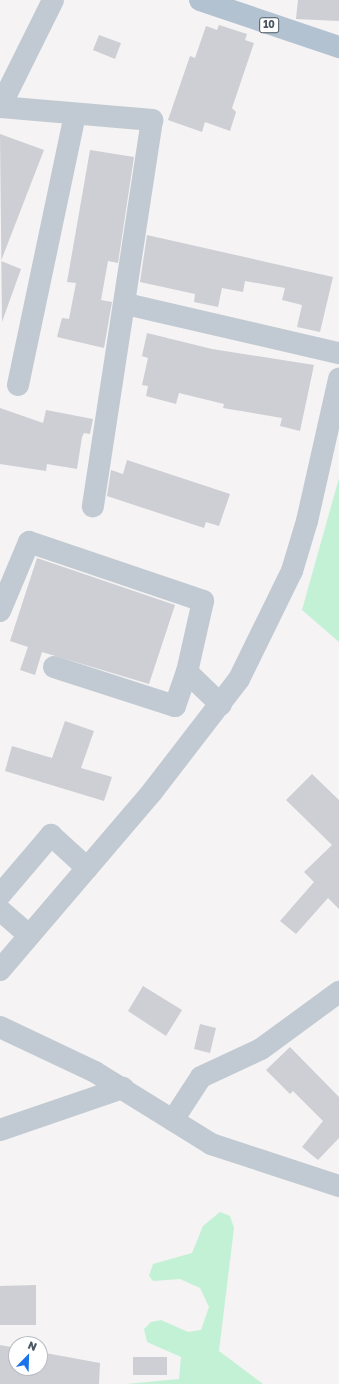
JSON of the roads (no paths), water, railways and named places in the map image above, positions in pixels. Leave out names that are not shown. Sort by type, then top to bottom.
[{"type":"main road","name":"10","points":[[200,0],[339,47]]},
{"type":"street","points":[[53,0],[0,107],[152,120],[126,304],[93,507]]},
{"type":"street","points":[[18,385],[75,114]]},
{"type":"street","points":[[126,304],[339,353]]},
{"type":"street","points":[[0,970],[87,868],[221,705],[269,625],[292,571],[307,521],[339,379]]},
{"type":"street","points":[[0,611],[29,542],[203,601],[187,672],[175,706],[54,667]]},
{"type":"street","points":[[187,672],[221,705]]},
{"type":"street","points":[[0,895],[51,835],[87,868]]},
{"type":"street","points":[[0,910],[29,935]]},
{"type":"street","points":[[173,1120],[201,1077],[262,1049],[339,992]]},
{"type":"street","points":[[0,1027],[123,1088],[211,1144],[339,1186]]},
{"type":"street","points":[[0,1130],[123,1088]]}]
